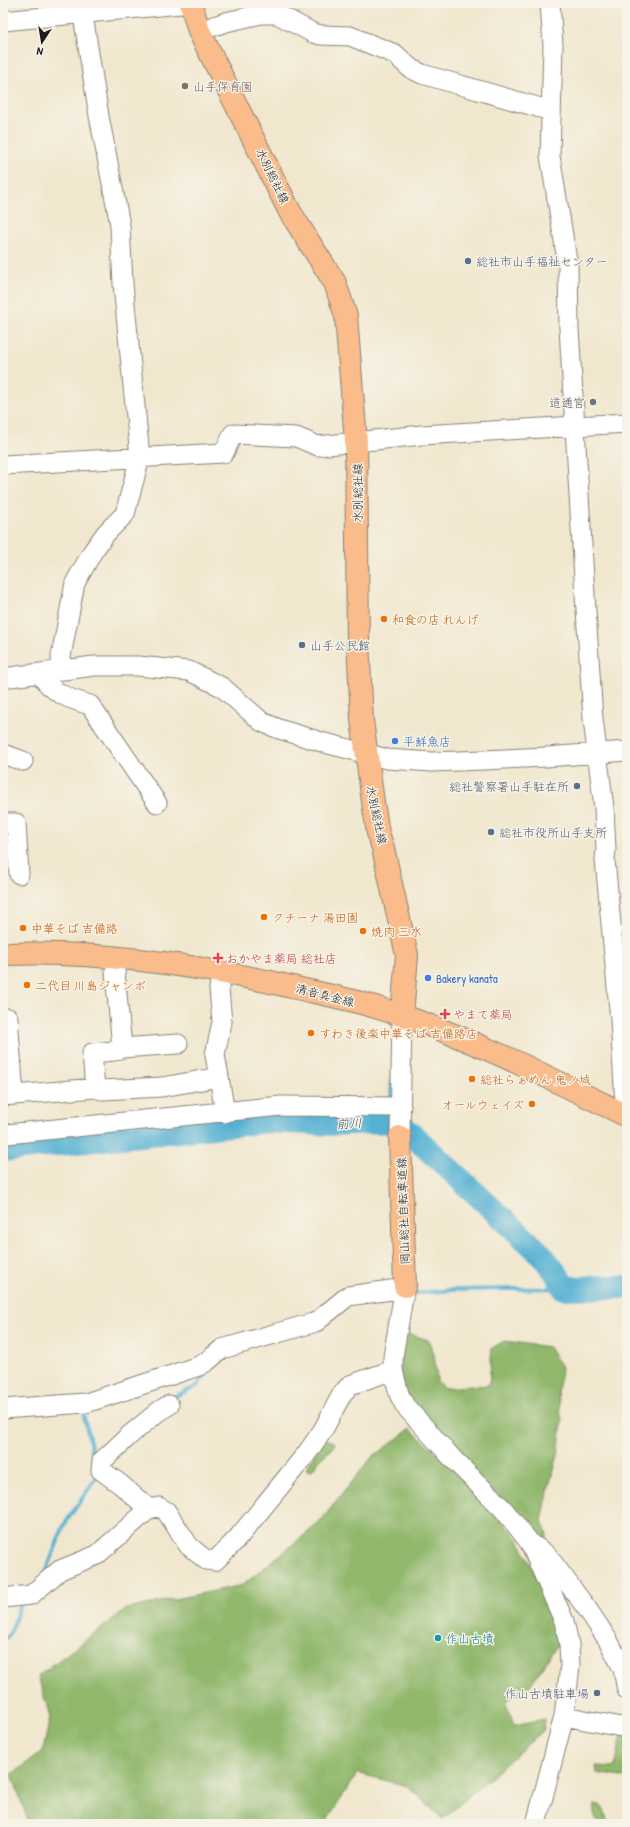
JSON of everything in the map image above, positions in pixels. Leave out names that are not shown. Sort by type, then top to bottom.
[{"type":"main road","name":"水別総社線","points":[[191,3],[199,31],[290,212],[335,283],[346,316],[356,442],[358,642],[362,720],[378,833],[383,848],[406,955],[402,1015]]},
{"type":"main road","name":"清音真金線","points":[[3,954],[70,955],[116,958],[221,972],[317,992],[402,1015],[503,1057],[626,1115]]},
{"type":"main road","name":"岡山総社自転車道線","points":[[397,1118],[404,1292]]},
{"type":"street","points":[[3,21],[82,8],[191,3]]},
{"type":"street","points":[[550,3],[553,45],[550,156],[568,266],[569,328],[585,602],[597,753],[604,808],[605,860],[620,1019],[626,1115]]},
{"type":"street","points":[[62,670],[61,656],[75,583],[93,551],[106,534],[125,514],[140,457],[123,284],[120,225],[99,116],[82,8]]},
{"type":"street","points":[[199,31],[275,9],[313,33],[321,35],[350,36],[395,54],[410,68],[422,74],[551,111]]},
{"type":"street","points":[[3,465],[224,453],[233,434],[296,437],[318,446],[422,435],[627,423]]},
{"type":"street","points":[[3,678],[94,666],[138,666],[189,672],[222,687],[262,722],[279,729],[366,755],[387,759],[432,762],[546,757],[627,751]]},
{"type":"street","points":[[40,674],[60,694],[68,699],[90,704],[157,803]]},
{"type":"street","points":[[3,754],[23,762]]},
{"type":"street","points":[[3,823],[16,823],[19,874]]},
{"type":"street","points":[[116,958],[115,972],[122,1048]]},
{"type":"street","points":[[221,972],[218,989],[222,1022],[215,1055],[225,1113]]},
{"type":"street","points":[[7,1134],[225,1113],[281,1106],[397,1118],[402,1015]]},
{"type":"street","points":[[8,1018],[9,1095],[95,1088],[102,1090],[162,1087],[219,1077]]},
{"type":"street","points":[[95,1088],[92,1053],[114,1051],[122,1048],[178,1044]]},
{"type":"street","points":[[3,1409],[81,1403],[199,1366],[222,1349],[316,1322],[348,1296],[398,1288],[404,1292],[393,1370],[395,1382],[405,1406],[453,1459],[504,1510],[530,1543],[564,1621],[569,1644],[570,1666],[564,1716],[536,1824]]},
{"type":"street","points":[[3,1598],[31,1594],[60,1570],[97,1555],[148,1509],[159,1507],[166,1511],[189,1546],[206,1560],[215,1561],[237,1539],[307,1453],[323,1430],[342,1394],[350,1385],[393,1370]]},
{"type":"street","points":[[148,1509],[120,1484],[101,1470],[102,1461],[131,1434],[159,1411],[170,1405]]},
{"type":"street","points":[[530,1543],[547,1555],[588,1610],[608,1640],[623,1670],[627,1690]]},
{"type":"street","points":[[564,1716],[627,1728]]},
{"type":"green space","points":[[402,1334],[410,1334],[428,1340],[434,1354],[437,1381],[444,1388],[489,1385],[492,1348],[504,1341],[549,1347],[561,1367],[558,1394],[562,1422],[558,1455],[550,1482],[542,1521],[547,1535],[546,1543],[522,1521],[449,1447],[403,1389],[400,1373]]},
{"type":"green space","points":[[410,1429],[475,1488],[520,1542],[548,1601],[560,1641],[529,1687],[505,1701],[514,1725],[545,1719],[544,1730],[443,1819],[407,1786],[357,1773],[325,1824],[29,1824],[12,1774],[43,1751],[50,1717],[38,1676],[127,1609],[243,1585],[319,1523],[372,1457]]},
{"type":"green space","points":[[324,1440],[335,1443],[333,1448],[320,1459],[312,1470],[308,1471],[306,1468]]},
{"type":"green space","points":[[622,1734],[627,1735],[627,1778],[597,1773],[596,1766],[615,1767]]},
{"type":"green space","points":[[595,1805],[600,1805],[604,1810],[608,1824],[598,1824],[594,1813]]},
{"type":"waterway","points":[[391,1102],[392,1075]]},
{"type":"waterway","points":[[387,1122],[390,1113]]},
{"type":"waterway","name":"前川","points":[[3,1150],[268,1121],[329,1124],[393,1121],[406,1129],[541,1254],[558,1276],[564,1288],[627,1287]]},
{"type":"waterway","points":[[409,1294],[452,1290],[564,1288]]},
{"type":"waterway","points":[[169,1399],[197,1386],[209,1369]]},
{"type":"waterway","points":[[82,1408],[95,1463]]},
{"type":"waterway","points":[[46,1572],[64,1525],[98,1475]]},
{"type":"waterway","points":[[3,1641],[10,1633],[21,1603]]},
{"type":"place","name":"山手保育園","points":[[185,86]]},
{"type":"place","name":"総社市山手福祉センター","points":[[468,261]]},
{"type":"place","name":"道通宮","points":[[593,402]]},
{"type":"place","name":"和食の店 れんげ","points":[[384,619]]},
{"type":"place","name":"山手公民館","points":[[302,645]]},
{"type":"place","name":"平鮮魚店","points":[[395,741]]},
{"type":"place","name":"総社警察署山手駐在所","points":[[577,786]]},
{"type":"place","name":"総社市役所山手支所","points":[[491,832]]},
{"type":"place","name":"クチーナ 湯田園","points":[[264,917]]},
{"type":"place","name":"中華そば 吉備路","points":[[23,928]]},
{"type":"place","name":"焼肉 三水","points":[[363,931]]},
{"type":"place","name":"おかやま薬局 総社店","points":[[218,958]]},
{"type":"place","name":"Bakery kanata","points":[[428,978]]},
{"type":"place","name":"二代目 川島ジャンボ","points":[[27,985]]},
{"type":"place","name":"やまて薬局","points":[[445,1014]]},
{"type":"place","name":"すわき後楽中華そば 吉備路店","points":[[311,1033]]},
{"type":"place","name":"総社らぁめん 鬼ノ城","points":[[472,1079]]},
{"type":"place","name":"オールウェイズ","points":[[532,1104]]},
{"type":"place","name":"作山古墳","points":[[438,1638]]},
{"type":"place","name":"作山古墳駐車場","points":[[597,1693]]}]
